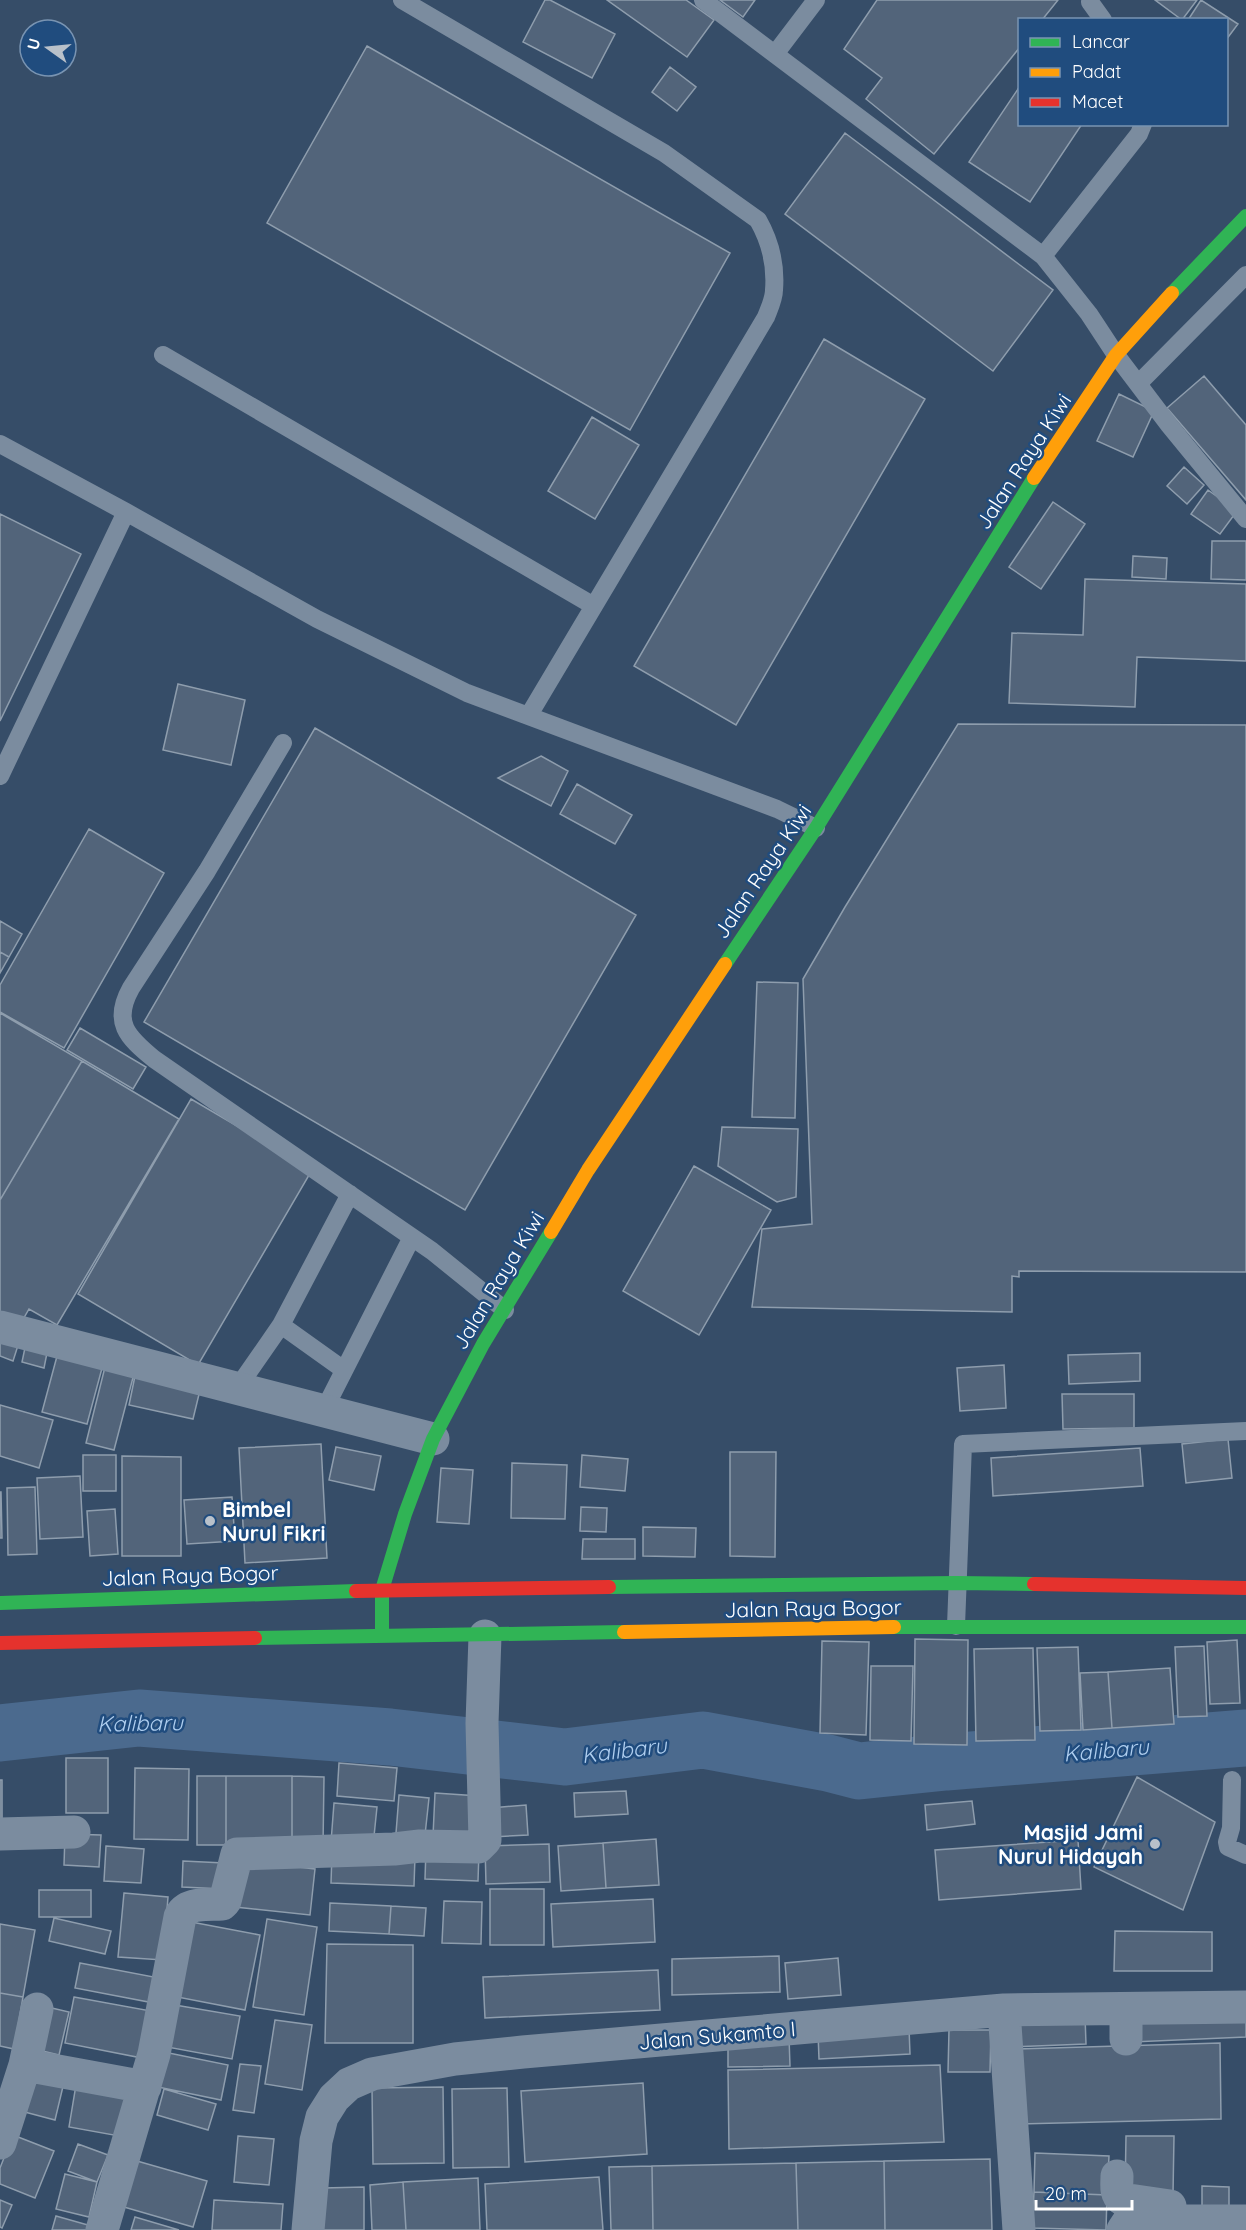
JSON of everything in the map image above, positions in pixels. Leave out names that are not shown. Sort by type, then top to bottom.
[{"type":"main road","name":"Jalan Raya Kiwi","points":[[382,1590],[405,1514],[433,1439],[466,1374],[588,1170],[816,828],[1025,492],[1116,355],[1246,216]]},
{"type":"main road","name":"Jalan Raya Bogor","points":[[0,1603],[382,1590],[956,1583],[1246,1588]]},
{"type":"main road","points":[[382,1590],[382,1636]]},
{"type":"main road","name":"Jalan Raya Bogor","points":[[0,1643],[956,1626],[1246,1627]]},
{"type":"street","points":[[0,1327],[433,1439]]},
{"type":"street","points":[[102,2230],[154,2054],[180,1917],[188,1907],[222,1904],[225,1901],[237,1854],[394,1849],[420,1846],[478,1847],[485,1840],[482,1723],[484,1636]]},
{"type":"street","points":[[0,1834],[74,1832]]},
{"type":"street","name":"Jalan Sukamto I","points":[[308,2230],[316,2141],[322,2117],[334,2098],[348,2084],[372,2074],[455,2059],[523,2052],[1004,2010],[1126,2024],[1246,2007]]},
{"type":"street","points":[[0,2143],[25,2065],[37,2009]]},
{"type":"street","points":[[1004,2010],[1019,2230]]},
{"type":"street","points":[[25,2065],[145,2087]]},
{"type":"street","points":[[1117,2176],[1116,2190],[1122,2199],[1171,2206],[1182,2220]]},
{"type":"street","points":[[1124,2230],[1129,2221],[1246,2222]]},
{"type":"lane","points":[[402,0],[664,153],[758,220],[767,235],[772,251],[774,291],[766,318],[529,715]]},
{"type":"lane","points":[[702,0],[1043,256],[1089,314],[1116,355],[1169,425],[1246,519]]},
{"type":"lane","points":[[775,54],[816,0]]},
{"type":"lane","points":[[1090,2],[1102,18]]},
{"type":"lane","points":[[1043,256],[1139,134],[1142,126]]},
{"type":"lane","points":[[1138,384],[1246,275]]},
{"type":"lane","points":[[163,355],[594,606]]},
{"type":"lane","points":[[0,444],[317,619],[467,693],[777,809],[816,828]]},
{"type":"lane","points":[[0,776],[126,512]]},
{"type":"lane","points":[[283,743],[207,871],[131,988],[125,999],[122,1020],[132,1042],[154,1059],[432,1251],[505,1310]]},
{"type":"lane","points":[[238,1387],[281,1325],[350,1194]]},
{"type":"lane","points":[[324,1410],[412,1237]]},
{"type":"lane","points":[[281,1325],[344,1370]]},
{"type":"lane","points":[[956,1626],[963,1444],[1246,1431]]},
{"type":"lane","points":[[1232,1780],[1232,1828],[1227,1842],[1228,1847],[1246,1855]]},
{"type":"building","points":[[545,0],[550,0],[615,34],[592,78],[523,42]]},
{"type":"building","points":[[607,0],[686,0],[714,20],[687,57]]},
{"type":"building","points":[[720,0],[755,0],[743,17]]},
{"type":"building","points":[[877,0],[1058,0],[1044,18],[1018,18],[1018,49],[934,154],[866,99],[882,78],[844,49]]},
{"type":"building","points":[[1155,0],[1197,0],[1184,18],[1179,18]]},
{"type":"building","points":[[1201,0],[1238,24],[1228,37],[1228,18],[1189,18]]},
{"type":"building","points":[[367,46],[730,253],[630,430],[267,223]]},
{"type":"building","points":[[670,67],[696,87],[677,111],[652,92]]},
{"type":"building","points":[[1018,89],[1018,126],[1081,126],[1030,202],[969,162]]},
{"type":"building","points":[[845,133],[1053,290],[993,371],[785,214]]},
{"type":"building","points":[[824,339],[925,399],[736,725],[634,666]]},
{"type":"building","points":[[1204,376],[1246,425],[1246,500],[1167,408]]},
{"type":"building","points":[[1119,394],[1154,411],[1133,457],[1097,441]]},
{"type":"building","points":[[592,417],[639,445],[595,519],[548,491]]},
{"type":"building","points":[[1184,467],[1204,485],[1187,504],[1167,486]]},
{"type":"building","points":[[1208,490],[1237,511],[1220,534],[1191,514]]},
{"type":"building","points":[[1053,502],[1085,524],[1041,589],[1009,567]]},
{"type":"building","points":[[0,514],[81,554],[0,721]]},
{"type":"building","points":[[1212,541],[1246,541],[1246,580],[1211,579]]},
{"type":"building","points":[[1133,556],[1167,558],[1166,579],[1132,577]]},
{"type":"building","points":[[1085,579],[1246,584],[1246,661],[1137,657],[1135,707],[1009,703],[1012,633],[1083,635]]},
{"type":"building","points":[[178,684],[245,700],[231,765],[163,750]]},
{"type":"building","points":[[958,724],[1246,725],[1246,1272],[1019,1271],[1019,1277],[1012,1276],[1012,1312],[752,1307],[762,1229],[812,1224],[803,979]]},
{"type":"building","points":[[315,728],[636,915],[465,1210],[144,1022]]},
{"type":"building","points":[[541,756],[568,771],[551,806],[498,778]]},
{"type":"building","points":[[577,784],[632,815],[615,844],[560,814]]},
{"type":"building","points":[[89,829],[164,873],[64,1048],[0,1012],[0,985]]},
{"type":"building","points":[[0,921],[22,934],[9,957],[0,952]]},
{"type":"building","points":[[0,952],[9,957],[0,973]]},
{"type":"building","points":[[757,982],[798,983],[795,1118],[752,1117]]},
{"type":"building","points":[[0,1013],[82,1061],[0,1200]]},
{"type":"building","points":[[80,1028],[146,1067],[133,1089],[67,1050]]},
{"type":"building","points":[[82,1061],[179,1119],[57,1325],[29,1309],[17,1330],[0,1320],[0,1200]]},
{"type":"building","points":[[191,1099],[312,1170],[198,1365],[78,1294]]},
{"type":"building","points":[[722,1127],[798,1129],[796,1197],[777,1202],[718,1166]]},
{"type":"building","points":[[694,1166],[771,1210],[699,1335],[623,1291]]},
{"type":"building","points":[[0,1329],[21,1336],[13,1361],[0,1356]]},
{"type":"building","points":[[26,1343],[48,1348],[44,1368],[22,1362]]},
{"type":"building","points":[[60,1345],[105,1357],[87,1424],[42,1412]]},
{"type":"building","points":[[1140,1353],[1140,1381],[1069,1384],[1068,1355]]},
{"type":"building","points":[[107,1359],[136,1366],[114,1450],[86,1443]]},
{"type":"building","points":[[1004,1365],[1006,1408],[960,1411],[957,1368]]},
{"type":"building","points":[[136,1371],[201,1386],[193,1419],[129,1405]]},
{"type":"building","points":[[1062,1394],[1134,1394],[1134,1428],[1063,1429]]},
{"type":"building","points":[[0,1405],[53,1420],[39,1468],[0,1456]]},
{"type":"building","points":[[1228,1439],[1232,1478],[1186,1483],[1182,1444]]},
{"type":"building","points":[[321,1444],[327,1558],[245,1563],[239,1448]]},
{"type":"building","points":[[336,1447],[381,1456],[374,1490],[329,1480]]},
{"type":"building","points":[[1140,1448],[1143,1486],[993,1496],[991,1458]]},
{"type":"building","points":[[730,1452],[776,1452],[775,1557],[730,1556]]},
{"type":"building","points":[[83,1455],[116,1455],[116,1491],[83,1491]]},
{"type":"building","points":[[582,1455],[628,1459],[625,1491],[580,1487]]},
{"type":"building","points":[[122,1456],[181,1457],[181,1556],[122,1556]]},
{"type":"building","points":[[512,1463],[567,1465],[565,1519],[511,1518]]},
{"type":"building","points":[[441,1468],[473,1470],[469,1524],[437,1522]]},
{"type":"building","points":[[80,1476],[83,1537],[40,1539],[37,1478]]},
{"type":"building","points":[[35,1487],[37,1554],[8,1555],[7,1488]]},
{"type":"building","points":[[1,1492],[2,1538],[0,1538]]},
{"type":"building","name":"Bimbel Nurul Fikri","points":[[232,1497],[235,1541],[187,1544],[184,1500]]},
{"type":"building","points":[[581,1507],[607,1508],[606,1532],[580,1531]]},
{"type":"building","points":[[115,1509],[118,1554],[90,1556],[87,1511]]},
{"type":"building","points":[[643,1527],[696,1528],[695,1557],[643,1556]]},
{"type":"building","points":[[583,1539],[635,1539],[635,1559],[582,1559]]},
{"type":"building","points":[[915,1639],[968,1640],[967,1745],[914,1744]]},
{"type":"building","points":[[1237,1640],[1240,1703],[1210,1704],[1207,1642]]},
{"type":"building","points":[[822,1641],[869,1642],[866,1735],[820,1733]]},
{"type":"building","points":[[1204,1646],[1207,1716],[1178,1717],[1175,1647]]},
{"type":"building","points":[[1078,1647],[1081,1730],[1040,1731],[1037,1648]]},
{"type":"building","points":[[1033,1648],[1035,1740],[976,1741],[974,1649]]},
{"type":"building","points":[[871,1666],[913,1666],[911,1741],[870,1740]]},
{"type":"building","points":[[1170,1668],[1174,1724],[1112,1728],[1108,1672]]},
{"type":"building","points":[[1108,1672],[1112,1728],[1083,1730],[1080,1673]]},
{"type":"building","points":[[66,1758],[108,1758],[108,1813],[66,1813]]},
{"type":"building","points":[[339,1763],[397,1768],[394,1801],[337,1796]]},
{"type":"building","points":[[135,1768],[189,1769],[188,1840],[134,1839]]},
{"type":"building","points":[[197,1776],[226,1776],[226,1845],[197,1845]]},
{"type":"building","points":[[226,1776],[292,1776],[292,1846],[226,1845]]},
{"type":"building","points":[[292,1776],[324,1777],[323,1846],[292,1846]]},
{"type":"building","name":"Masjid Jami Nurul Hidayah","points":[[1137,1777],[1215,1822],[1183,1910],[1094,1867]]},
{"type":"building","points":[[0,1780],[2,1780],[2,1829],[0,1829]]},
{"type":"building","points":[[626,1791],[628,1814],[575,1817],[574,1793]]},
{"type":"building","points":[[435,1793],[479,1796],[477,1838],[433,1836]]},
{"type":"building","points":[[399,1795],[429,1798],[425,1835],[396,1833]]},
{"type":"building","points":[[972,1801],[975,1824],[927,1830],[925,1805]]},
{"type":"building","points":[[334,1803],[377,1807],[373,1846],[331,1842]]},
{"type":"building","points":[[526,1805],[528,1835],[492,1837],[491,1808]]},
{"type":"building","points":[[65,1834],[101,1835],[99,1867],[64,1865]]},
{"type":"building","points":[[656,1839],[659,1885],[606,1888],[603,1843]]},
{"type":"building","points":[[1078,1840],[1081,1889],[939,1900],[935,1850]]},
{"type":"building","points":[[603,1843],[606,1888],[561,1891],[558,1846]]},
{"type":"building","points":[[549,1844],[550,1882],[486,1884],[485,1846]]},
{"type":"building","points":[[106,1846],[144,1849],[141,1883],[104,1881]]},
{"type":"building","points":[[426,1849],[479,1851],[478,1881],[425,1879]]},
{"type":"building","points":[[332,1853],[415,1856],[414,1886],[331,1883]]},
{"type":"building","points":[[240,1860],[315,1869],[310,1915],[235,1907]]},
{"type":"building","points":[[183,1861],[224,1863],[223,1889],[182,1887]]},
{"type":"building","points":[[490,1889],[544,1889],[544,1945],[490,1945]]},
{"type":"building","points":[[39,1890],[91,1890],[91,1917],[39,1917]]},
{"type":"building","points":[[124,1893],[168,1897],[163,1960],[118,1957]]},
{"type":"building","points":[[653,1899],[655,1942],[553,1947],[551,1904]]},
{"type":"building","points":[[444,1901],[482,1902],[481,1944],[442,1943]]},
{"type":"building","points":[[330,1903],[391,1906],[389,1934],[329,1931]]},
{"type":"building","points":[[391,1906],[426,1908],[424,1936],[389,1934]]},
{"type":"building","points":[[54,1918],[111,1931],[105,1954],[49,1941]]},
{"type":"building","points":[[267,1919],[317,1927],[304,2015],[253,2007]]},
{"type":"building","points":[[186,1921],[260,1935],[245,2010],[172,1996]]},
{"type":"building","points":[[0,1924],[35,1930],[23,1997],[0,1993]]},
{"type":"building","points":[[1115,1931],[1212,1932],[1212,1971],[1114,1971]]},
{"type":"building","points":[[327,1944],[413,1945],[413,2043],[325,2043]]},
{"type":"building","points":[[779,1956],[780,1992],[672,1995],[672,1959]]},
{"type":"building","points":[[838,1958],[841,1995],[788,1999],[785,1963]]},
{"type":"building","points":[[80,1963],[159,1978],[154,2003],[75,1988]]},
{"type":"building","points":[[658,1970],[660,2010],[485,2018],[483,1977]]},
{"type":"building","points":[[0,1993],[23,1997],[14,2049],[0,2046]]},
{"type":"building","points":[[74,1997],[151,2011],[142,2058],[65,2043]]},
{"type":"building","points":[[39,2005],[69,2012],[59,2055],[30,2048]]},
{"type":"building","points":[[175,2005],[240,2016],[232,2059],[167,2047]]},
{"type":"building","points":[[1246,2011],[1246,2037],[1132,2042],[1131,2016]]},
{"type":"building","points":[[1085,2016],[1086,2044],[1009,2047],[1007,2020]]},
{"type":"building","points":[[275,2020],[312,2025],[302,2090],[265,2084]]},
{"type":"building","points":[[909,2028],[910,2054],[819,2059],[818,2033]]},
{"type":"building","points":[[949,2030],[991,2030],[990,2072],[948,2072]]},
{"type":"building","points":[[789,2037],[790,2066],[728,2067],[728,2038]]},
{"type":"building","points":[[1220,2043],[1221,2119],[1019,2124],[1017,2049]]},
{"type":"building","points":[[159,2051],[228,2065],[221,2100],[153,2086]]},
{"type":"building","points":[[240,2064],[261,2066],[254,2113],[233,2110]]},
{"type":"building","points":[[940,2065],[944,2142],[729,2149],[728,2070]]},
{"type":"building","points":[[27,2069],[65,2078],[55,2120],[17,2110]]},
{"type":"building","points":[[77,2079],[128,2089],[119,2136],[69,2127]]},
{"type":"building","points":[[643,2083],[647,2154],[525,2162],[521,2091]]},
{"type":"building","points":[[443,2087],[444,2163],[373,2164],[372,2088]]},
{"type":"building","points":[[507,2088],[509,2167],[453,2168],[452,2089]]},
{"type":"building","points":[[164,2089],[216,2104],[208,2130],[157,2115]]},
{"type":"building","points":[[13,2135],[54,2151],[35,2198],[0,2184],[0,2168]]},
{"type":"building","points":[[238,2136],[274,2139],[269,2185],[234,2182]]},
{"type":"building","points":[[1126,2136],[1174,2136],[1173,2194],[1125,2194]]},
{"type":"building","points":[[78,2144],[108,2155],[97,2182],[68,2171]]},
{"type":"building","points":[[1035,2153],[1109,2156],[1107,2195],[1034,2192]]},
{"type":"building","points":[[130,2159],[207,2181],[193,2227],[117,2205]]},
{"type":"building","points":[[990,2159],[992,2230],[885,2230],[884,2161]]},
{"type":"building","points":[[884,2161],[885,2230],[798,2230],[796,2163]]},
{"type":"building","points":[[796,2163],[798,2230],[653,2230],[652,2166]]},
{"type":"building","points":[[652,2166],[653,2230],[611,2230],[609,2167]]},
{"type":"building","points":[[65,2174],[97,2182],[89,2217],[56,2209]]},
{"type":"building","points":[[599,2177],[603,2230],[487,2230],[485,2184]]},
{"type":"building","points":[[478,2178],[480,2230],[406,2230],[403,2182]]},
{"type":"building","points":[[403,2182],[406,2230],[372,2230],[370,2185]]},
{"type":"building","points":[[1202,2186],[1229,2187],[1229,2210],[1202,2209]]},
{"type":"building","points":[[364,2187],[364,2230],[323,2230],[323,2188]]},
{"type":"building","points":[[1034,2192],[1107,2195],[1106,2230],[1032,2228]]},
{"type":"building","points":[[0,2200],[12,2205],[2,2228],[0,2227]]},
{"type":"building","points":[[214,2200],[283,2204],[281,2230],[212,2230]]},
{"type":"building","points":[[56,2216],[95,2227],[94,2230],[52,2230]]},
{"type":"building","points":[[135,2217],[179,2230],[131,2230]]},
{"type":"waterway","name":"Kalibaru","points":[[0,1733],[139,1718],[390,1737],[565,1757],[703,1740],[828,1763],[859,1771],[1246,1738]]},
{"type":"traffic: fast","points":[[1172,293],[1246,216]]},
{"type":"traffic: fast","points":[[725,964],[816,828],[1034,478]]},
{"type":"traffic: fast","points":[[382,1636],[382,1590],[405,1514],[433,1439],[483,1344],[551,1232]]},
{"type":"traffic: fast","points":[[609,1587],[1034,1584]]},
{"type":"traffic: fast","points":[[0,1603],[356,1591]]},
{"type":"traffic: fast","points":[[894,1627],[1246,1627]]},
{"type":"traffic: fast","points":[[255,1638],[624,1632]]},
{"type":"traffic: slow","points":[[1034,478],[1116,355],[1172,293]]},
{"type":"traffic: slow","points":[[551,1232],[588,1170],[725,964]]},
{"type":"traffic: slow","points":[[624,1632],[894,1627]]},
{"type":"traffic: jam","points":[[1034,1584],[1246,1588]]},
{"type":"traffic: jam","points":[[356,1591],[609,1587]]},
{"type":"traffic: jam","points":[[0,1643],[255,1638]]},
{"type":"place","name":"Bimbel Nurul Fikri","points":[[210,1521]]},
{"type":"place","name":"Masjid Jami Nurul Hidayah","points":[[1155,1844]]}]
